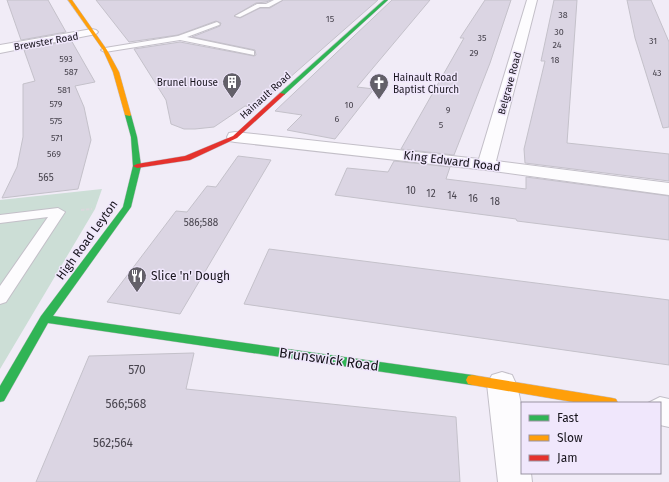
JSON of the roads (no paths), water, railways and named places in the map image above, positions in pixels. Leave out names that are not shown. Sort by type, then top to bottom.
[{"type":"street","name":"High Road Leyton","points":[[0,397],[45,319],[127,207],[134,184],[137,166],[134,137],[116,72],[105,50],[70,0]]},
{"type":"street","name":"Hainault Road","points":[[137,166],[187,158],[235,137],[386,0]]},
{"type":"street","name":"Belgrave Road","points":[[486,165],[532,0]]},
{"type":"street","name":"Brewster Road","points":[[0,49],[92,32]]},
{"type":"street","name":"King Edward Road","points":[[235,137],[486,165],[669,189]]},
{"type":"street","name":"Brunswick Road","points":[[45,319],[502,384],[606,402]]},
{"type":"street","points":[[502,384],[515,482]]},
{"type":"lane","points":[[238,16],[259,5],[266,6],[279,0]]},
{"type":"lane","points":[[105,50],[179,38],[218,24]]},
{"type":"lane","points":[[179,38],[251,53]]},
{"type":"lane","points":[[0,219],[58,212],[0,298]]},
{"type":"place","name":"Brunel House","points":[[232,99]]},
{"type":"place","name":"Hainault Road Baptist Church","points":[[379,100]]},
{"type":"place","name":"Slice 'n' Dough","points":[[137,293]]}]
